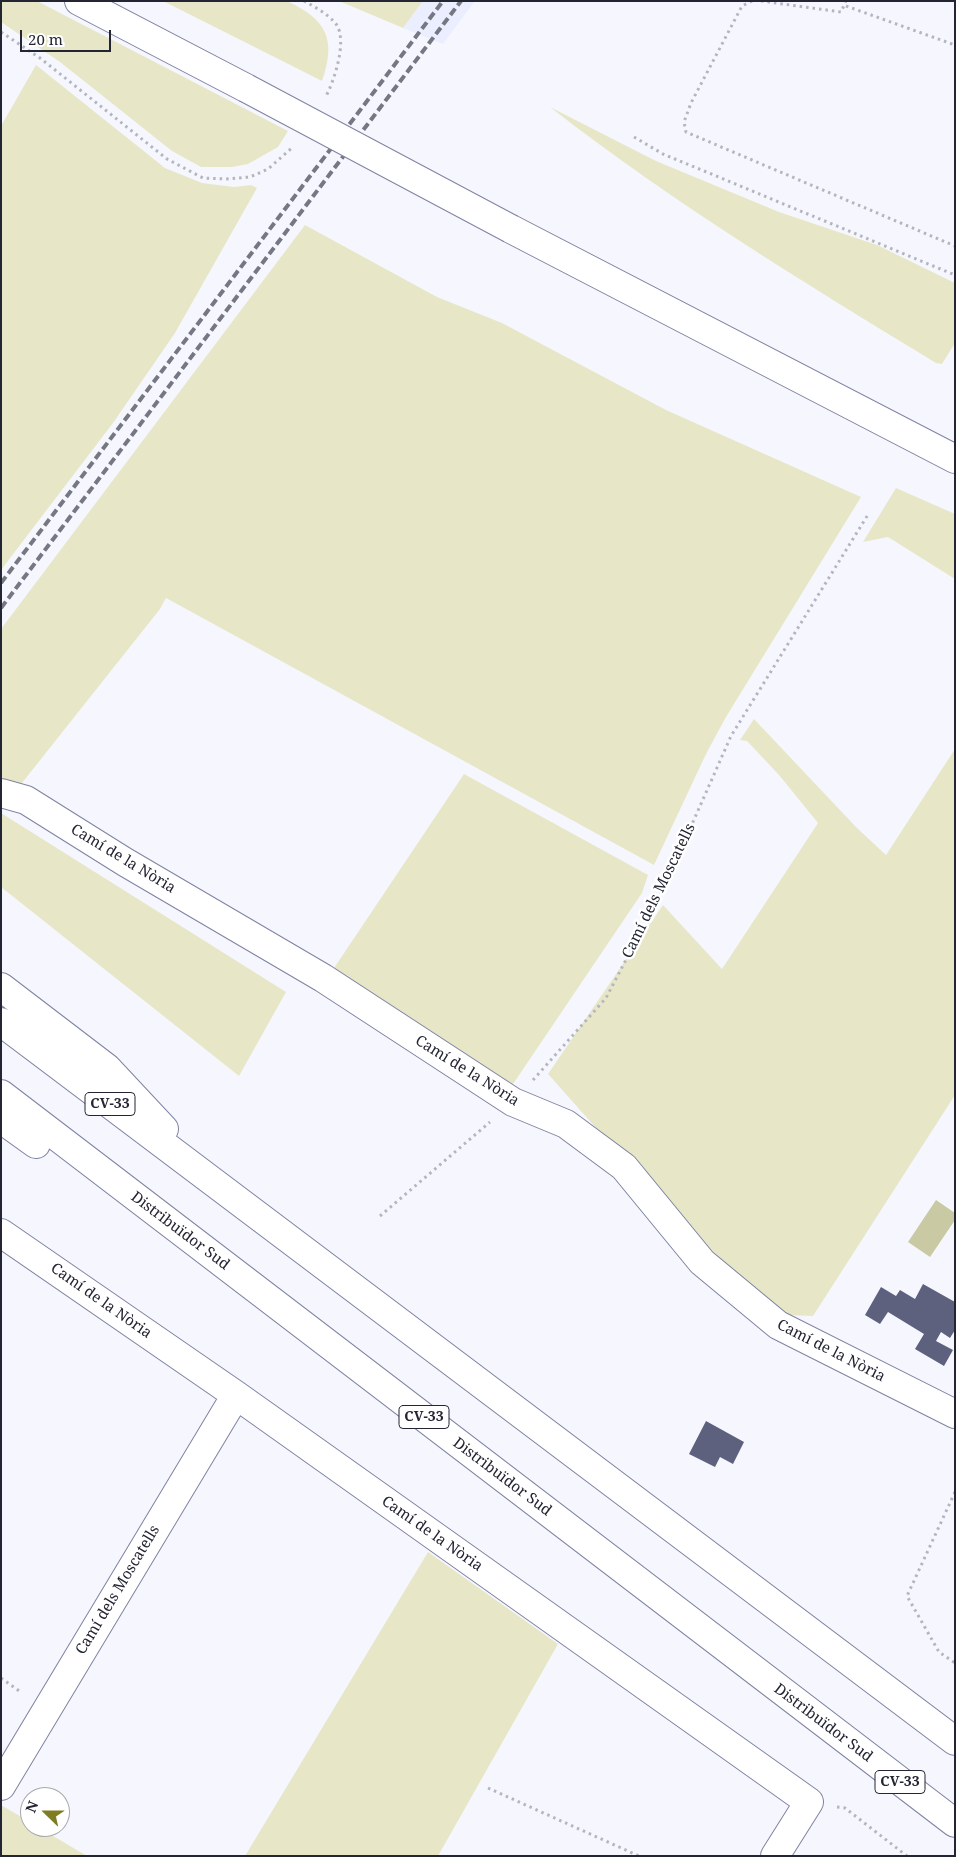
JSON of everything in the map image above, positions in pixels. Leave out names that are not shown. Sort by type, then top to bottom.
[{"type":"main road","points":[[79,1],[511,229],[955,459]]},
{"type":"main road","name":"Camí de la Nòria","points":[[1,792],[26,800],[125,862],[323,978],[513,1102],[566,1124],[624,1167],[702,1262],[778,1325],[955,1414]]},
{"type":"main road","points":[[1,987],[107,1068],[218,1186]]},
{"type":"main road","name":"CV-33","points":[[1,1022],[955,1741]]},
{"type":"main road","name":"Distribuïdor Sud","points":[[1,1094],[955,1823]]},
{"type":"main road","points":[[1,1118],[56,1159],[214,1256]]},
{"type":"main road","name":"Camí de la Nòria","points":[[1,1233],[236,1395],[809,1802]]},
{"type":"main road","name":"Camí dels Moscatells","points":[[1,1786],[236,1395]]},
{"type":"main road","points":[[775,1856],[809,1802]]},
{"type":"path","points":[[304,1],[317,8],[337,25],[340,42],[338,67],[332,86],[322,102]]},
{"type":"path","points":[[752,1],[742,6],[691,103],[684,122],[686,132],[955,246]]},
{"type":"path","points":[[761,1],[841,12],[846,1]]},
{"type":"path","points":[[846,6],[955,46]]},
{"type":"path","points":[[1,32],[40,58],[167,159],[203,178],[226,179],[250,176],[268,169],[298,141]]},
{"type":"path","points":[[634,137],[663,154],[955,275]]},
{"type":"path","name":"Camí dels Moscatells","points":[[380,1216],[513,1102],[606,998],[666,883],[731,736],[869,513]]},
{"type":"path","points":[[955,1492],[907,1596],[939,1652],[955,1663]]},
{"type":"path","points":[[488,1788],[639,1856]]},
{"type":"path","points":[[809,1802],[844,1808],[908,1856]]},
{"type":"shaded area","points":[[1,1],[37,1],[288,131],[278,147],[248,164],[232,167],[201,167],[172,151],[60,62],[1,22]]},
{"type":"shaded area","points":[[163,1],[287,1],[311,15],[325,32],[328,42],[328,53],[322,81]]},
{"type":"shaded area","points":[[339,1],[423,1],[403,28]]},
{"type":"shaded area","points":[[423,1],[475,1],[443,44],[403,28]]},
{"type":"shaded area","points":[[36,65],[165,168],[202,183],[234,187],[251,185],[257,188],[175,333],[113,423],[1,570],[1,126]]},
{"type":"shaded area","points":[[550,107],[656,161],[779,212],[877,245],[955,283],[955,343],[942,364],[936,363],[739,240],[643,176]]},
{"type":"shaded area","points":[[305,225],[437,297],[502,323],[666,410],[861,497],[726,717],[706,754],[654,865],[166,598],[160,609],[18,788],[1,778],[1,629]]},
{"type":"shaded area","points":[[896,488],[955,514],[955,579],[888,537],[863,542]]},
{"type":"shaded area","points":[[754,719],[856,827],[886,855],[955,749],[955,1095],[813,1316],[783,1315],[728,1276],[548,1074],[663,905],[722,969],[818,823],[779,775],[747,741],[740,740]]},
{"type":"shaded area","points":[[464,774],[648,875],[642,893],[509,1090],[328,977]]},
{"type":"shaded area","points":[[1,813],[286,992],[239,1076],[1,887]]},
{"type":"shaded area","points":[[936,1200],[955,1213],[955,1220],[930,1257],[908,1242]]},
{"type":"shaded area","points":[[428,1552],[558,1644],[438,1856],[245,1856]]},
{"type":"shaded area","points":[[1,1805],[20,1816],[20,1837],[55,1837],[87,1856],[1,1856]]},
{"type":"building","points":[[923,1284],[955,1302],[955,1330],[950,1338],[941,1332],[936,1341],[953,1350],[944,1366],[915,1349],[924,1334],[888,1312],[880,1324],[865,1315],[881,1287],[896,1296],[900,1290],[915,1299]]},
{"type":"building","points":[[706,1421],[744,1442],[733,1464],[720,1457],[715,1467],[689,1454]]},
{"type":"railway","points":[[1,583],[443,1]]},
{"type":"railway","points":[[1,608],[461,1]]}]
